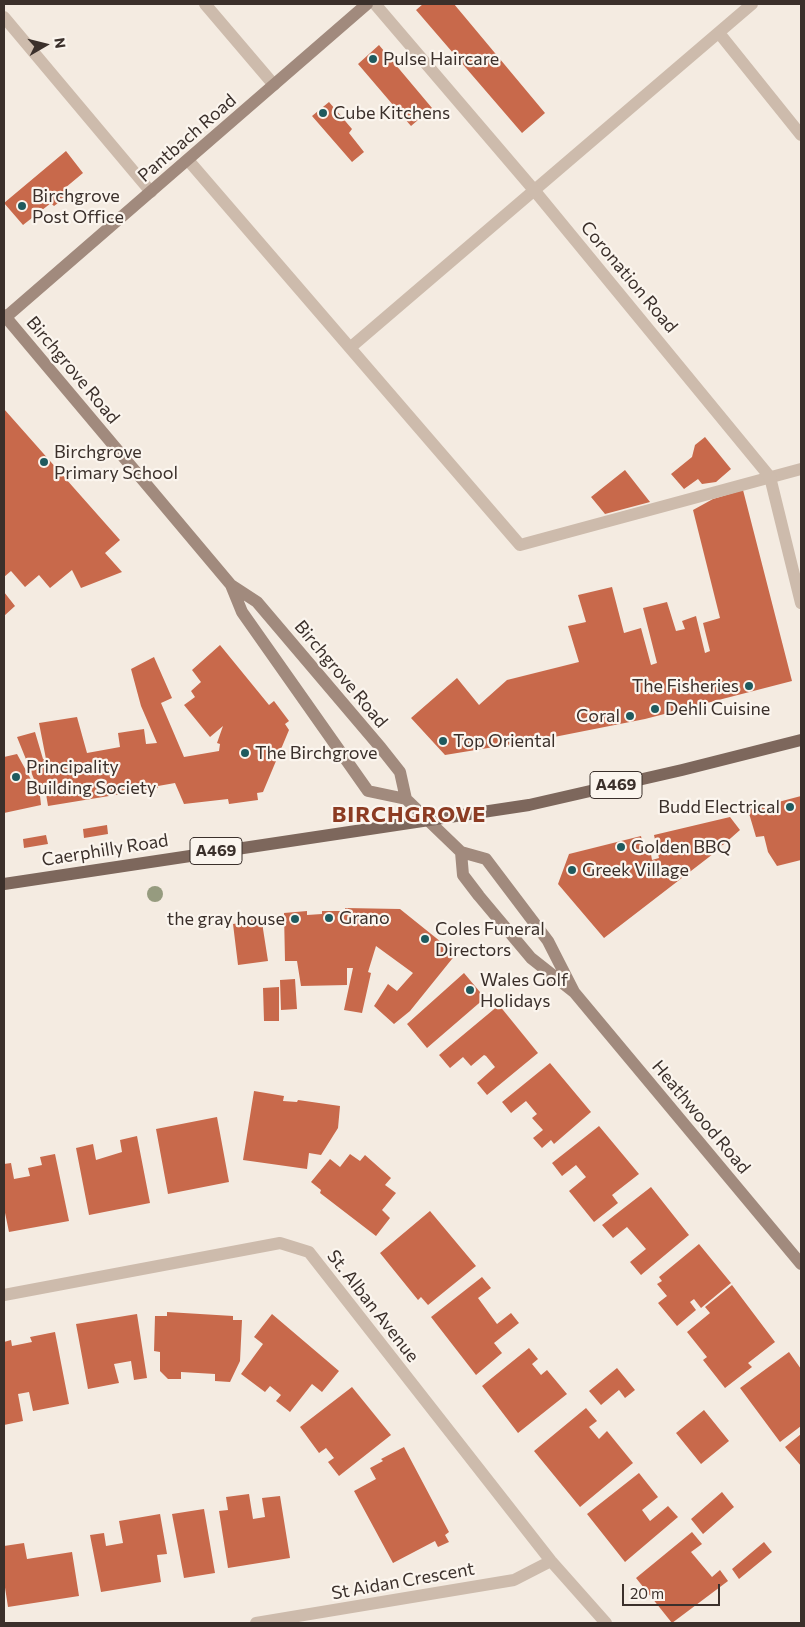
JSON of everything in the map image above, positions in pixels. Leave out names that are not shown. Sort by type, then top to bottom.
[{"type":"main road","name":"Caerphilly Road","points":[[4,884],[552,800],[801,740]]},
{"type":"street","points":[[204,4],[274,85]]},
{"type":"street","name":"Pantbach Road","points":[[5,316],[367,4]]},
{"type":"street","name":"Coronation Road","points":[[374,4],[534,190],[770,477],[801,603]]},
{"type":"street","points":[[351,347],[752,4]]},
{"type":"street","points":[[4,18],[151,192]]},
{"type":"street","points":[[719,33],[801,136]]},
{"type":"street","points":[[188,160],[520,545],[801,469]]},
{"type":"street","name":"Birchgrove Road","points":[[5,316],[231,585],[256,602],[381,748],[400,772],[406,799],[368,792],[242,612],[231,585]]},
{"type":"street","points":[[406,799],[429,820]]},
{"type":"street","name":"Heathwood Road","points":[[429,820],[461,852],[486,860],[503,880],[548,941],[574,992]]},
{"type":"street","name":"Heathwood Road","points":[[461,852],[463,875],[479,896],[532,958],[574,992],[801,1264]]},
{"type":"street","name":"St. Alban Avenue","points":[[4,1295],[280,1243],[309,1252],[552,1561],[606,1623]]},
{"type":"street","name":"St Aidan Crescent","points":[[256,1623],[514,1580],[552,1561]]},
{"type":"building","points":[[423,4],[454,4],[545,113],[522,133],[416,10]]},
{"type":"building","points":[[379,45],[432,108],[411,126],[358,64]]},
{"type":"building","points":[[329,102],[352,129],[349,133],[364,152],[352,162],[312,116]]},
{"type":"building","points":[[66,151],[83,173],[65,188],[70,194],[54,206],[51,203],[23,225],[4,203]]},
{"type":"building","points":[[4,409],[120,540],[105,553],[122,572],[81,588],[72,570],[50,588],[39,575],[25,587],[11,571],[4,577]]},
{"type":"building","points":[[705,437],[731,469],[716,482],[702,484],[698,479],[684,489],[671,474],[692,457],[695,445]]},
{"type":"building","points":[[625,470],[650,502],[605,514],[591,497]]},
{"type":"building","points":[[743,490],[792,681],[645,719],[549,738],[445,755],[411,718],[457,678],[479,705],[507,680],[579,662],[568,626],[586,622],[578,595],[612,587],[624,633],[641,628],[651,665],[657,663],[643,608],[667,602],[676,631],[685,629],[682,621],[696,616],[705,653],[710,651],[703,623],[720,618],[693,510],[713,499]]},
{"type":"building","points":[[4,592],[15,606],[4,616]]},
{"type":"building","points":[[220,645],[269,705],[274,701],[289,721],[285,724],[289,730],[263,792],[257,793],[258,800],[229,804],[228,799],[184,804],[175,783],[158,786],[158,788],[48,806],[45,788],[38,789],[17,737],[35,732],[43,759],[46,759],[39,723],[77,717],[87,753],[120,747],[118,733],[144,729],[146,744],[157,743],[141,706],[131,669],[154,657],[172,698],[161,703],[184,757],[219,751],[220,744],[217,743],[223,726],[210,737],[184,705],[195,697],[191,691],[201,682],[192,670]]},
{"type":"building","name":"Principality Building Society","points":[[17,754],[40,796],[41,805],[4,813],[4,757]]},
{"type":"building","points":[[801,796],[801,860],[777,866],[768,852],[764,836],[756,837],[748,810]]},
{"type":"building","points":[[730,817],[740,830],[723,845],[712,848],[713,854],[604,938],[558,884],[569,854],[641,836],[644,850],[650,849],[652,860],[659,858],[654,835]]},
{"type":"building","points":[[107,825],[108,834],[84,838],[83,829]]},
{"type":"building","points":[[46,835],[48,844],[24,848],[23,839]]},
{"type":"building","points":[[345,908],[400,909],[456,954],[410,1011],[394,1024],[374,1006],[388,984],[397,991],[413,973],[376,946],[368,972],[371,973],[362,1013],[344,1010],[353,968],[347,968],[347,985],[301,986],[297,961],[285,961],[284,913],[307,911],[307,915],[322,914],[322,911],[345,911]]},
{"type":"building","points":[[261,916],[268,961],[238,965],[233,924],[239,923],[239,919]]},
{"type":"building","points":[[464,973],[485,998],[427,1048],[407,1024]]},
{"type":"building","points":[[295,979],[297,1009],[281,1010],[280,980]]},
{"type":"building","points":[[279,987],[279,1021],[264,1021],[263,988]]},
{"type":"building","points":[[499,1005],[538,1053],[487,1095],[477,1083],[495,1067],[486,1056],[484,1055],[471,1066],[463,1057],[450,1068],[439,1055]]},
{"type":"building","points":[[550,1063],[591,1112],[554,1144],[551,1140],[542,1148],[533,1138],[543,1130],[532,1118],[537,1114],[526,1101],[511,1113],[502,1102]]},
{"type":"building","points":[[254,1091],[284,1096],[283,1101],[297,1102],[298,1100],[340,1106],[338,1128],[321,1155],[309,1153],[307,1169],[243,1160]]},
{"type":"building","points":[[217,1117],[229,1182],[168,1194],[156,1129]]},
{"type":"building","points":[[599,1126],[639,1174],[612,1195],[618,1203],[594,1222],[569,1191],[586,1177],[576,1165],[562,1176],[552,1163]]},
{"type":"building","points":[[137,1136],[150,1203],[89,1215],[76,1148],[93,1144],[96,1160],[122,1152],[120,1140]]},
{"type":"building","points":[[55,1154],[69,1221],[9,1232],[4,1208],[4,1164],[11,1163],[14,1179],[30,1176],[28,1168],[42,1165],[40,1157]]},
{"type":"building","points":[[350,1154],[360,1161],[365,1155],[391,1178],[385,1185],[396,1193],[382,1210],[390,1218],[376,1236],[320,1193],[321,1190],[311,1182],[330,1159],[340,1167]]},
{"type":"building","points":[[651,1187],[689,1235],[641,1275],[630,1262],[646,1249],[627,1227],[613,1238],[602,1225]]},
{"type":"building","points":[[430,1211],[476,1266],[428,1305],[421,1297],[418,1300],[380,1253]]},
{"type":"building","points":[[699,1244],[731,1283],[701,1308],[694,1299],[690,1302],[696,1310],[677,1326],[658,1303],[667,1296],[657,1284],[662,1281],[659,1277]]},
{"type":"building","points":[[482,1277],[491,1288],[478,1298],[497,1324],[511,1313],[519,1323],[494,1343],[502,1353],[476,1375],[431,1317]]},
{"type":"building","points":[[732,1285],[775,1342],[748,1363],[752,1367],[725,1388],[703,1360],[707,1357],[687,1332],[710,1313],[705,1307]]},
{"type":"building","points":[[167,1312],[233,1316],[233,1320],[242,1320],[240,1361],[230,1382],[215,1381],[215,1374],[181,1372],[181,1379],[168,1379],[160,1371],[160,1352],[154,1351],[155,1316],[167,1316]]},
{"type":"building","points":[[137,1314],[147,1378],[134,1380],[131,1361],[114,1364],[119,1383],[88,1389],[76,1324]]},
{"type":"building","points":[[272,1314],[339,1371],[322,1392],[312,1384],[290,1412],[276,1401],[281,1395],[270,1386],[265,1392],[241,1374],[263,1344],[254,1337]]},
{"type":"building","points":[[55,1332],[69,1404],[33,1411],[29,1392],[18,1394],[23,1421],[4,1425],[4,1342],[11,1340],[12,1346],[32,1342],[30,1337]]},
{"type":"building","points":[[529,1348],[538,1359],[532,1364],[541,1375],[547,1370],[567,1394],[518,1433],[482,1386]]},
{"type":"building","points":[[789,1352],[801,1369],[801,1426],[780,1442],[740,1388]]},
{"type":"building","points":[[617,1368],[635,1390],[625,1398],[619,1390],[601,1405],[589,1391]]},
{"type":"building","points":[[352,1387],[391,1435],[339,1476],[328,1462],[334,1458],[326,1448],[319,1453],[300,1427]]},
{"type":"building","points":[[586,1408],[597,1421],[589,1427],[599,1439],[607,1431],[633,1463],[580,1507],[534,1451]]},
{"type":"building","points":[[704,1410],[729,1441],[701,1464],[676,1433]]},
{"type":"building","points":[[801,1434],[801,1466],[785,1447]]},
{"type":"building","points":[[404,1447],[449,1532],[445,1535],[449,1542],[438,1547],[435,1541],[393,1563],[354,1491],[376,1479],[370,1468],[383,1461],[381,1459]]},
{"type":"building","points":[[639,1473],[658,1497],[642,1510],[650,1521],[668,1506],[678,1517],[625,1562],[587,1514]]},
{"type":"building","points":[[722,1492],[734,1507],[703,1534],[691,1519]]},
{"type":"building","points":[[249,1494],[253,1519],[265,1517],[262,1498],[280,1496],[290,1558],[228,1568],[219,1511],[228,1510],[226,1497]]},
{"type":"building","points":[[204,1509],[215,1573],[184,1578],[172,1514]]},
{"type":"building","points":[[160,1514],[167,1554],[157,1555],[161,1582],[101,1592],[90,1535],[104,1533],[106,1546],[123,1543],[119,1521]]},
{"type":"building","points":[[692,1532],[702,1544],[691,1552],[712,1577],[720,1570],[728,1581],[672,1623],[636,1578]]},
{"type":"building","points":[[764,1542],[772,1552],[739,1579],[732,1569]]},
{"type":"building","points":[[24,1543],[27,1559],[72,1552],[79,1596],[8,1607],[4,1581],[4,1546]]},
{"type":"place","name":"Pulse Haircare","points":[[373,59]]},
{"type":"place","name":"Cube Kitchens","points":[[323,113]]},
{"type":"place","name":"Birchgrove Post Office","points":[[22,206]]},
{"type":"place","name":"Birchgrove Primary School","points":[[44,462]]},
{"type":"place","name":"The Fisheries","points":[[749,686]]},
{"type":"place","name":"Dehli Cuisine","points":[[655,709]]},
{"type":"place","name":"Coral","points":[[630,716]]},
{"type":"place","name":"Top Oriental","points":[[443,741]]},
{"type":"place","name":"The Birchgrove","points":[[245,753]]},
{"type":"place","name":"Principality Building Society","points":[[16,777]]},
{"type":"place","name":"Budd Electrical","points":[[790,807]]},
{"type":"place","name":"Golden BBQ","points":[[621,847]]},
{"type":"place","name":"Greek Village","points":[[572,870]]},
{"type":"place","name":"Grano","points":[[329,918]]},
{"type":"place","name":"the gray house","points":[[295,919]]},
{"type":"place","name":"Coles Funeral Directors","points":[[425,939]]},
{"type":"place","name":"Wales Golf Holidays","points":[[470,990]]},
{"type":"district","name":"BIRCHGROVE","points":[[409,815]]}]
